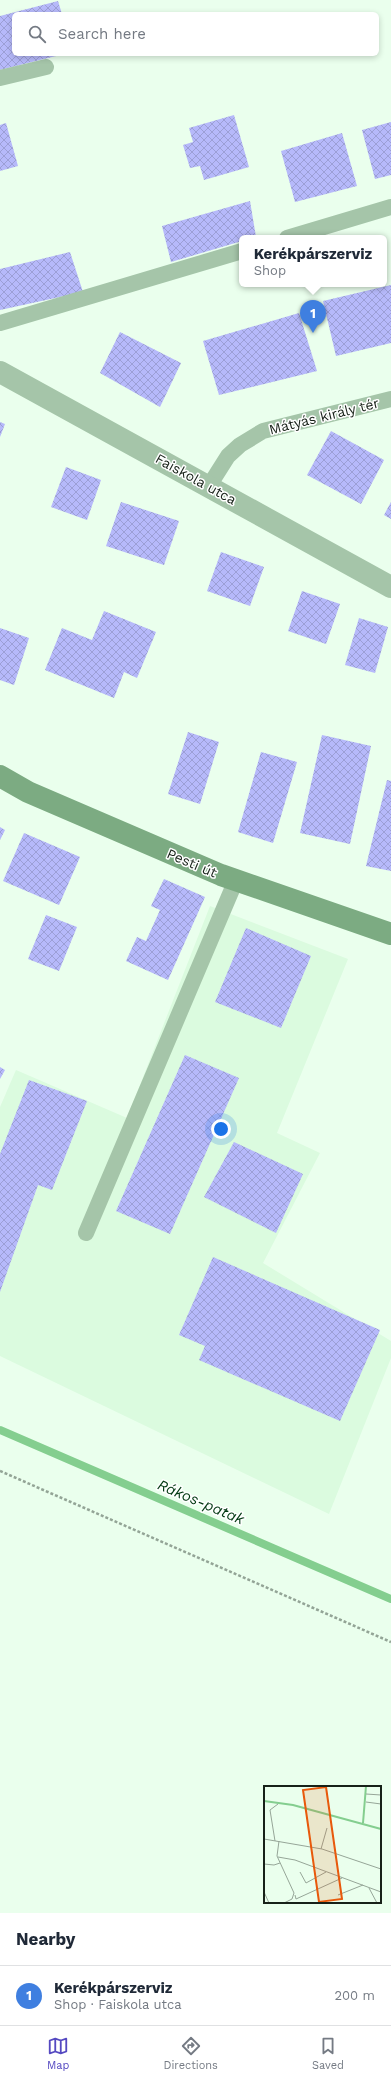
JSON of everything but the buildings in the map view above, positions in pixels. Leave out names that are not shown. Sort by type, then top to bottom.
[{"type":"main road","name":"Pesti út","points":[[0,776],[28,792],[236,880],[391,934]]},
{"type":"street","name":"Faiskola utca","points":[[0,372],[391,587]]},
{"type":"lane","points":[[0,78],[46,67]]},
{"type":"lane","points":[[297,235],[391,207]]},
{"type":"lane","points":[[0,323],[239,252]]},
{"type":"lane","name":"Mátyás király tér","points":[[209,486],[228,456],[240,445],[263,431],[391,399]]},
{"type":"lane","points":[[86,1233],[236,880]]},
{"type":"path","points":[[0,1471],[391,1642]]},
{"type":"shaded area","points":[[210,906],[348,959],[277,1133],[320,1153],[263,1263],[391,1341],[391,1358],[329,1514],[0,1356],[0,1107],[16,1070],[127,1118]]},
{"type":"waterway","name":"Rákos-patak","points":[[0,1430],[391,1599]]},
{"type":"place","name":"Kerékpárszerviz","points":[[313,333]]}]
